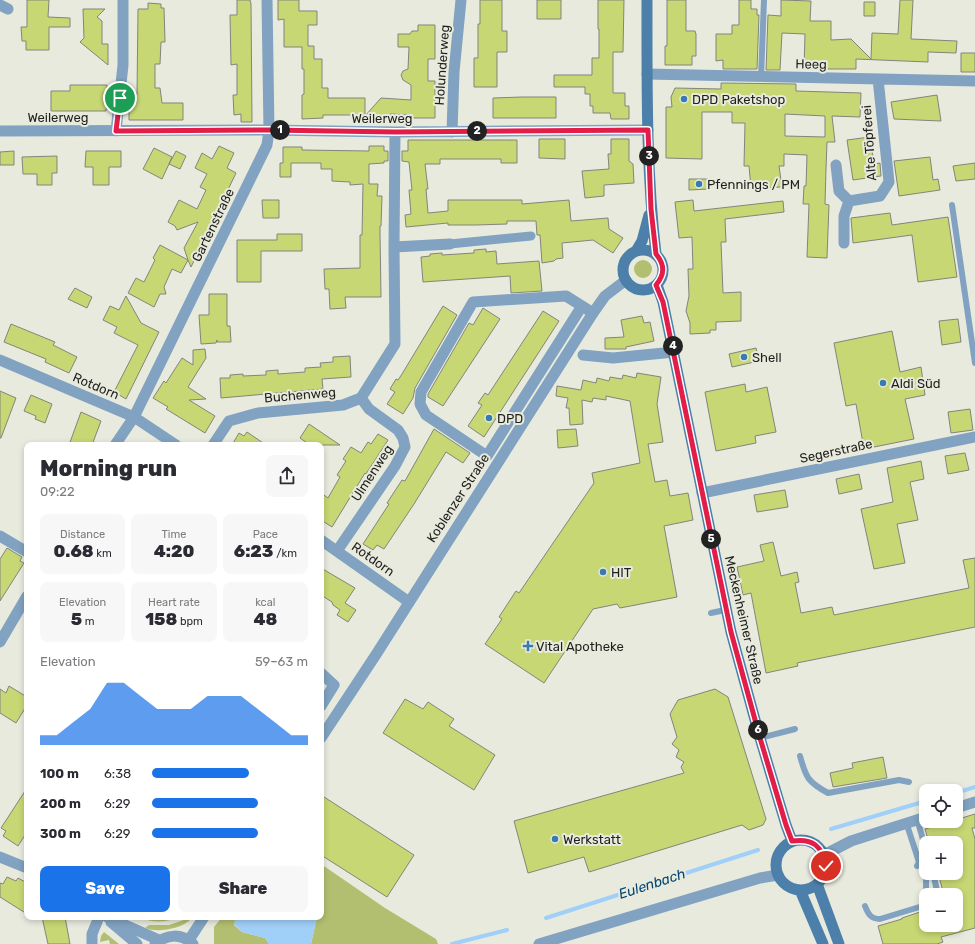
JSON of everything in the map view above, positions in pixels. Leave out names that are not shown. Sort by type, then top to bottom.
[{"type":"main road","points":[[647,0],[648,130],[651,209],[656,254],[663,266],[663,273],[661,280],[656,285],[650,289],[644,290],[637,289],[626,280],[624,267],[626,260],[636,251],[642,241],[651,209]]},
{"type":"main road","points":[[636,251],[646,250],[656,254]]},
{"type":"main road","name":"Meckenheimer Straße","points":[[656,285],[663,302],[674,352],[725,610],[760,738],[792,841]]},
{"type":"main road","points":[[792,841],[809,841],[818,846],[824,855],[826,866],[824,875],[817,884],[810,888],[800,890],[793,888],[784,884],[778,875],[776,862],[778,855],[782,848],[792,841]]},
{"type":"main road","points":[[817,884],[839,944]]},
{"type":"main road","points":[[800,890],[823,944]]},
{"type":"street","points":[[116,131],[122,65],[123,0]]},
{"type":"street","name":"Gartenstraße","points":[[117,442],[134,417],[267,145],[269,130],[267,0]]},
{"type":"street","name":"Holunderweg","points":[[452,132],[454,72],[461,0]]},
{"type":"street","name":"Heeg","points":[[647,74],[975,81]]},
{"type":"street","name":"Alte Töpferei","points":[[849,201],[880,196],[889,182],[878,79]]},
{"type":"street","name":"Weilerweg","points":[[0,131],[269,130],[452,132],[648,130]]},
{"type":"street","points":[[361,398],[395,344],[395,132]]},
{"type":"street","points":[[836,165],[839,191],[849,201],[844,216],[844,243]]},
{"type":"street","points":[[394,247],[450,244],[531,236]]},
{"type":"street","name":"Koblenzer Straße","points":[[324,733],[377,653],[592,313],[605,296],[626,280]]},
{"type":"street","points":[[498,462],[426,415],[420,404],[421,392],[473,302],[566,296],[592,313]]},
{"type":"street","points":[[487,456],[582,306]]},
{"type":"street","points":[[583,355],[613,358],[674,352]]},
{"type":"street","name":"Rotdorn","points":[[0,360],[134,417],[172,442]]},
{"type":"street","name":"Buchenweg","points":[[215,442],[229,421],[258,413],[343,405],[361,398]]},
{"type":"street","name":"Ulmenweg","points":[[337,550],[394,466],[405,447],[403,438],[398,430],[369,409],[361,398]]},
{"type":"street","name":"Segerstraße","points":[[702,493],[975,437]]},
{"type":"street","points":[[0,536],[24,550]]},
{"type":"street","name":"Rotdorn","points":[[324,542],[409,602]]},
{"type":"street","points":[[0,642],[24,601]]},
{"type":"street","points":[[324,676],[334,685],[324,701]]},
{"type":"street","points":[[963,806],[975,802]]},
{"type":"street","points":[[824,855],[852,841],[916,819]]},
{"type":"street","points":[[0,857],[24,867]]},
{"type":"street","points":[[539,944],[760,878],[778,875]]},
{"type":"street","points":[[92,944],[92,934],[98,920]]},
{"type":"street","points":[[108,920],[137,944]]},
{"type":"street","points":[[113,920],[157,942],[166,937],[174,936],[182,937],[191,942],[202,920]]},
{"type":"lane","points":[[761,77],[764,0]]},
{"type":"lane","points":[[952,206],[975,363]]},
{"type":"lane","points":[[712,613],[725,610]]},
{"type":"lane","points":[[760,738],[794,729]]},
{"type":"lane","points":[[800,756],[807,778],[828,793],[899,780],[909,782]]},
{"type":"lane","points":[[916,819],[921,836]]},
{"type":"lane","points":[[916,819],[919,862],[917,866]]},
{"type":"lane","points":[[865,906],[867,913],[875,919],[880,919],[919,907]]},
{"type":"green space","points":[[643,260],[649,263],[652,269],[649,275],[643,278],[637,275],[634,269],[637,263]]},
{"type":"green space","points":[[324,866],[385,908],[436,939],[438,944],[311,944],[316,920],[324,920]]},
{"type":"green space","points":[[148,920],[170,920],[160,922]]},
{"type":"green space","points":[[184,920],[190,920],[175,928],[156,930],[145,928],[149,925],[169,925]]},
{"type":"green space","points":[[220,920],[235,920],[234,925],[242,932],[265,938],[269,944],[214,944],[214,927]]},
{"type":"green space","points":[[104,932],[119,944],[110,944],[109,940],[100,942],[101,936]]},
{"type":"water","points":[[235,920],[316,920],[311,944],[269,944],[265,938],[242,932],[234,924]]},
{"type":"building","points":[[27,0],[49,0],[48,17],[70,18],[70,27],[49,27],[49,50],[26,50],[26,41],[22,41],[21,27],[27,27]]},
{"type":"building","points":[[237,0],[250,0],[251,4],[252,122],[241,122],[241,114],[234,115],[233,95],[237,95],[237,64],[231,65],[230,15],[237,15]]},
{"type":"building","points":[[278,0],[299,0],[299,11],[317,11],[317,25],[308,25],[308,46],[314,46],[314,59],[322,59],[322,88],[328,88],[328,98],[365,98],[365,115],[323,115],[323,118],[302,119],[304,69],[302,69],[302,47],[284,47],[284,19],[278,20]]},
{"type":"building","points":[[480,0],[502,0],[502,31],[507,31],[507,52],[497,52],[497,87],[474,87],[474,58],[478,58]]},
{"type":"building","points":[[537,0],[561,0],[561,19],[537,19]]},
{"type":"building","points":[[598,0],[624,0],[623,52],[613,52],[613,93],[625,93],[625,106],[629,106],[629,119],[611,119],[610,113],[593,113],[593,106],[590,106],[590,94],[585,94],[585,87],[554,87],[554,75],[592,75],[592,58],[599,58]]},
{"type":"building","points":[[667,0],[686,0],[686,31],[695,31],[696,34],[696,56],[692,56],[692,65],[665,65],[665,46],[667,46]]},
{"type":"building","points":[[739,0],[751,0],[751,9],[757,9],[757,15],[759,15],[757,69],[723,69],[723,60],[716,61],[716,34],[732,34],[732,25],[739,25]]},
{"type":"building","points":[[781,0],[811,1],[810,21],[831,21],[831,40],[851,39],[871,59],[872,33],[898,34],[900,0],[913,0],[911,39],[957,41],[956,53],[928,52],[928,62],[856,59],[856,69],[804,69],[805,34],[782,33],[780,70],[766,70],[768,15],[781,16]]},
{"type":"building","points":[[864,2],[875,2],[875,16],[864,16]]},
{"type":"building","points":[[148,3],[161,4],[161,8],[164,8],[165,42],[161,42],[160,64],[155,64],[155,88],[160,88],[162,103],[183,103],[183,120],[129,120],[129,109],[125,109],[127,95],[137,95],[138,9],[148,9]]},
{"type":"building","points":[[83,9],[105,9],[97,17],[102,21],[102,44],[108,44],[108,65],[80,42],[84,38]]},
{"type":"building","points":[[418,25],[435,25],[435,59],[428,59],[428,81],[435,81],[435,118],[411,118],[411,115],[390,114],[390,118],[365,116],[381,98],[411,100],[411,85],[403,80],[401,75],[403,71],[408,69],[409,47],[398,47],[398,34],[410,34],[412,31],[418,31]]},
{"type":"building","points":[[961,53],[975,53],[975,72],[961,72]]},
{"type":"building","points":[[721,83],[796,84],[796,91],[861,93],[860,117],[832,116],[835,142],[827,142],[826,169],[825,204],[829,205],[827,258],[807,257],[809,204],[803,204],[804,186],[806,186],[807,155],[784,154],[784,166],[779,166],[782,187],[751,188],[749,166],[744,166],[745,123],[732,123],[732,112],[702,112],[702,159],[666,158],[666,107],[672,107],[671,97],[675,88],[721,89]],"holes":[[[785,114],[825,116],[825,137],[785,136]]]},
{"type":"building","points":[[70,85],[107,85],[107,95],[113,95],[111,109],[106,109],[106,111],[51,111],[51,91],[70,91]]},
{"type":"building","points":[[937,95],[941,121],[894,119],[891,102]]},
{"type":"building","points":[[556,97],[556,118],[493,118],[493,98]]},
{"type":"building","points":[[870,137],[874,164],[880,163],[881,176],[853,180],[847,140]]},
{"type":"building","points":[[539,139],[565,139],[565,159],[539,158]]},
{"type":"building","points":[[611,139],[629,139],[629,161],[633,164],[634,183],[604,185],[604,196],[585,198],[582,171],[609,169],[608,154],[611,154]]},
{"type":"building","points":[[408,140],[517,140],[517,163],[501,163],[501,159],[440,159],[440,164],[425,164],[428,189],[426,189],[428,213],[448,211],[448,200],[522,200],[522,204],[569,200],[571,221],[608,218],[609,229],[623,238],[613,253],[593,240],[562,243],[563,258],[542,263],[540,235],[537,235],[536,221],[507,221],[507,224],[476,225],[448,225],[448,223],[406,227],[405,215],[411,214],[409,190],[412,190],[409,162],[402,161],[402,151],[408,151]]},
{"type":"building","points":[[219,146],[234,153],[227,168],[236,173],[191,267],[184,248],[198,222],[177,230],[175,226],[168,222],[179,200],[197,209],[206,190],[200,187],[207,174],[195,168],[202,153],[212,159]]},
{"type":"building","points":[[369,146],[384,146],[384,151],[388,151],[388,161],[384,161],[384,163],[369,164],[369,184],[378,184],[377,196],[382,196],[380,226],[381,297],[345,297],[346,308],[330,309],[329,289],[325,289],[324,269],[360,268],[363,184],[350,185],[350,182],[332,181],[332,169],[321,169],[321,163],[291,163],[291,177],[280,177],[280,163],[283,163],[283,147],[302,147],[302,150],[369,151]]},
{"type":"building","points":[[154,148],[172,157],[162,179],[143,169]]},
{"type":"building","points":[[14,151],[14,165],[0,165],[0,152]]},
{"type":"building","points":[[86,151],[121,151],[121,167],[109,167],[109,185],[93,185],[93,167],[85,167]]},
{"type":"building","points":[[176,151],[186,156],[180,169],[169,164]]},
{"type":"building","points":[[57,156],[57,173],[52,173],[52,185],[37,185],[37,174],[23,174],[22,157]]},
{"type":"building","points":[[930,157],[933,180],[938,179],[940,190],[899,196],[894,161]]},
{"type":"building","points":[[975,163],[975,179],[956,181],[953,166]]},
{"type":"building","name":"Pfennings / PM","points":[[689,179],[709,179],[709,189],[689,190]]},
{"type":"building","points":[[262,200],[279,200],[279,218],[263,218]]},
{"type":"building","points":[[693,200],[694,211],[783,201],[784,212],[725,219],[726,242],[721,242],[723,293],[741,292],[741,321],[716,322],[716,330],[710,330],[710,333],[690,334],[690,323],[686,311],[689,296],[688,269],[693,269],[692,237],[679,238],[675,202]]},
{"type":"building","points":[[890,213],[892,225],[948,217],[957,277],[918,282],[912,235],[853,243],[851,218]]},
{"type":"building","points":[[277,234],[302,234],[302,251],[261,251],[261,282],[237,282],[237,240],[277,240]]},
{"type":"building","points":[[160,245],[188,260],[181,273],[172,269],[164,287],[166,294],[160,294],[154,307],[128,293],[136,278],[144,282],[155,260],[153,258]]},
{"type":"building","points":[[486,249],[486,252],[496,251],[497,264],[539,261],[542,291],[511,293],[510,276],[423,282],[421,257],[430,256],[430,254],[442,253],[442,255],[474,253],[474,250]]},
{"type":"building","points":[[75,288],[92,297],[87,308],[68,299]]},
{"type":"building","points":[[209,294],[227,294],[227,326],[230,326],[231,342],[217,342],[217,340],[216,343],[201,344],[199,315],[209,315]]},
{"type":"building","points":[[126,296],[141,323],[159,332],[126,399],[114,392],[138,345],[114,333],[117,327],[103,320],[110,306],[119,310]]},
{"type":"building","points":[[443,306],[457,315],[415,388],[413,398],[403,414],[387,404],[395,392],[390,389],[396,379],[398,380],[402,374]]},
{"type":"building","points":[[483,308],[500,319],[443,406],[428,397],[428,394],[469,323],[473,325]]},
{"type":"building","points":[[543,311],[559,321],[484,437],[468,426],[482,405],[478,403],[485,393],[488,395]]},
{"type":"building","points":[[642,316],[644,323],[650,322],[654,341],[626,347],[626,349],[605,349],[605,338],[624,337],[621,320]]},
{"type":"building","points":[[958,319],[961,342],[942,345],[939,321]]},
{"type":"building","points":[[11,324],[55,342],[53,345],[77,357],[69,373],[45,362],[46,359],[4,342]]},
{"type":"building","name":"Aldi Süd","points":[[892,331],[900,372],[921,367],[925,395],[905,399],[914,439],[864,449],[856,404],[846,406],[834,343]]},
{"type":"building","name":"Shell","points":[[756,348],[759,361],[732,367],[729,354]]},
{"type":"building","points":[[205,349],[206,358],[188,387],[206,399],[189,400],[215,416],[205,433],[166,409],[168,407],[153,398],[164,381],[166,383],[182,358],[193,365],[193,350]]},
{"type":"building","points":[[350,356],[351,377],[322,379],[323,389],[221,398],[220,378],[230,378],[230,375],[243,374],[243,376],[266,375],[266,371],[278,370],[278,374],[305,372],[305,368],[321,367],[320,363],[333,362],[333,357]]},
{"type":"building","name":"HIT","points":[[637,373],[661,377],[657,404],[663,442],[648,444],[655,482],[667,480],[670,496],[688,493],[693,520],[664,526],[677,597],[620,608],[617,604],[593,609],[544,683],[485,644],[502,619],[499,617],[516,591],[519,593],[594,483],[592,473],[640,463],[630,401],[606,396],[606,400],[593,398],[592,402],[582,400],[583,424],[570,425],[569,408],[566,408],[568,398],[556,396],[557,386],[581,390],[583,380],[596,383],[597,378],[609,381],[610,377],[622,379],[623,375],[636,378]]},
{"type":"building","points":[[745,384],[746,392],[767,387],[776,432],[755,436],[756,443],[716,451],[705,392]]},
{"type":"building","points":[[0,391],[16,398],[1,438],[0,438]]},
{"type":"building","points":[[31,395],[52,404],[45,423],[35,419],[36,416],[24,411]]},
{"type":"building","points":[[970,409],[973,430],[951,433],[948,412]]},
{"type":"building","points":[[81,412],[101,421],[93,442],[70,442]]},
{"type":"building","points":[[309,424],[340,445],[324,445],[324,442],[306,442],[300,438]]},
{"type":"building","points":[[434,429],[470,453],[463,463],[446,452],[384,549],[377,545],[373,550],[363,544],[389,504],[387,503],[402,480],[405,481]]},
{"type":"building","points":[[576,429],[578,446],[558,448],[557,430]]},
{"type":"building","points":[[247,432],[262,442],[234,442],[239,433],[244,436]]},
{"type":"building","points":[[378,434],[388,440],[366,474],[365,473],[332,527],[324,522],[324,495],[328,498],[340,477],[337,475],[346,461],[343,459],[351,447],[361,453],[368,442],[371,444]]},
{"type":"building","points":[[965,453],[969,470],[948,474],[945,456]]},
{"type":"building","points":[[921,461],[924,479],[910,482],[918,520],[897,524],[905,563],[874,569],[861,509],[893,502],[887,468]]},
{"type":"building","points":[[859,474],[862,489],[839,494],[836,479]]},
{"type":"building","points":[[785,490],[788,507],[757,512],[754,495]]},
{"type":"building","points":[[773,542],[781,576],[797,572],[799,582],[795,583],[801,613],[832,607],[834,615],[969,588],[963,560],[975,558],[975,627],[797,663],[798,666],[766,673],[751,593],[743,595],[737,567],[764,561],[760,545]]},
{"type":"building","points":[[7,548],[22,557],[20,561],[24,563],[0,601],[0,559]]},
{"type":"building","points":[[324,570],[355,588],[345,603],[356,610],[348,622],[337,615],[340,610],[333,605],[332,602],[324,597]]},
{"type":"building","points":[[9,686],[24,695],[24,710],[16,723],[0,713],[0,689],[6,693]]},
{"type":"building","points":[[715,689],[728,697],[766,819],[763,825],[749,830],[742,825],[589,872],[584,857],[528,873],[514,821],[684,773],[681,767],[684,762],[676,757],[679,750],[672,744],[677,737],[670,714],[678,700]]},
{"type":"building","points":[[405,699],[423,709],[428,702],[454,719],[449,726],[495,755],[474,790],[383,733]]},
{"type":"building","points":[[883,757],[887,778],[833,787],[830,773],[853,768],[852,763]]},
{"type":"building","points":[[24,793],[24,837],[18,846],[3,836],[6,831],[1,828]]},
{"type":"building","points":[[324,797],[414,855],[387,897],[324,857]]},
{"type":"building","points":[[975,814],[975,828],[972,828],[975,839],[975,928],[963,931],[963,888],[942,888],[940,880],[963,880],[963,836],[927,836],[925,829],[963,828],[963,818]]},
{"type":"building","points":[[7,877],[16,881],[18,878],[24,881],[24,912],[0,897],[0,883],[3,884]]},
{"type":"building","points":[[919,912],[919,932],[960,932],[941,937],[943,942],[937,944],[883,944],[878,926]]},
{"type":"building","points":[[43,920],[66,920],[70,944],[48,944]]},
{"type":"waterway","name":"Eulenbach","points":[[963,791],[975,787]]},
{"type":"waterway","name":"Eulenbach","points":[[831,829],[919,803]]},
{"type":"waterway","name":"Eulenbach","points":[[546,918],[758,850]]},
{"type":"waterway","name":"Eulenbach","points":[[452,944],[507,930]]},
{"type":"place","name":"DPD Paketshop","points":[[684,99]]},
{"type":"place","name":"Pfennings / PM","points":[[699,184]]},
{"type":"place","name":"Shell","points":[[744,357]]},
{"type":"place","name":"Aldi Süd","points":[[883,383]]},
{"type":"place","name":"DPD","points":[[489,418]]},
{"type":"place","name":"HIT","points":[[603,572]]},
{"type":"place","name":"Vital Apotheke","points":[[528,646]]},
{"type":"place","name":"Werkstatt","points":[[555,839]]},
{"type":"route","points":[[120,98],[116,131],[269,130],[395,132],[648,130],[651,209],[656,254],[663,266],[661,280],[656,285],[663,302],[679,377],[725,610],[760,738],[792,841],[809,841],[818,846],[824,855],[826,866]]}]
